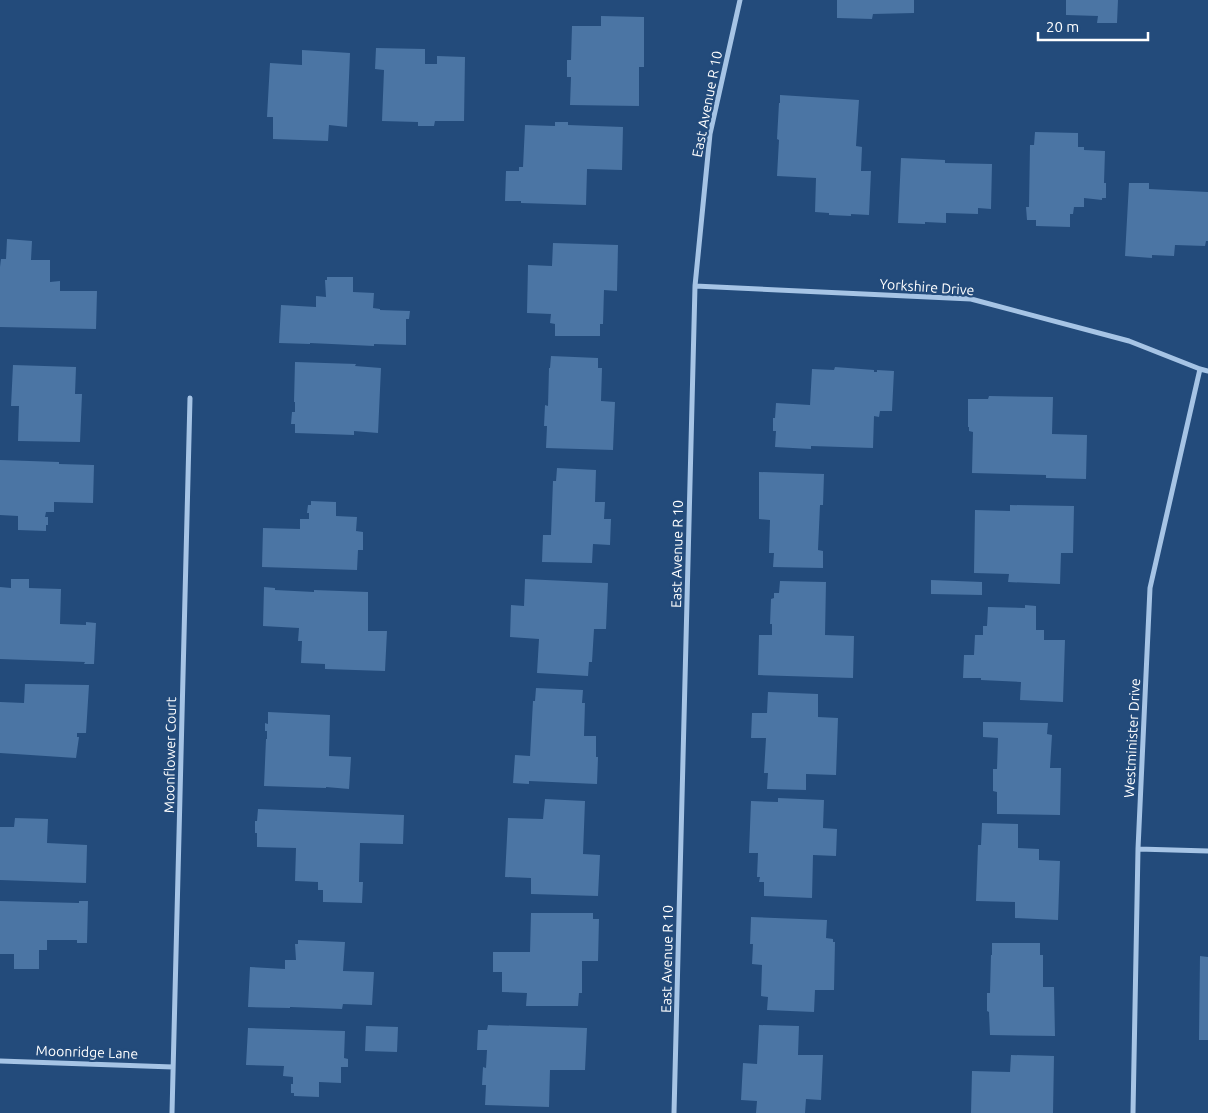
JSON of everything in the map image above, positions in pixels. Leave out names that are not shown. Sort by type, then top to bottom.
[{"type":"street","name":"East Avenue R 10","points":[[674,1113],[695,286],[710,134],[740,0]]},
{"type":"street","name":"Yorkshire Drive","points":[[695,286],[970,299],[1128,341],[1208,371]]},
{"type":"street","name":"Westminister Drive","points":[[1133,1113],[1138,849],[1150,588],[1200,369]]},
{"type":"street","name":"Moonflower Court","points":[[172,1113],[190,398]]},
{"type":"street","points":[[1138,849],[1208,851]]},
{"type":"street","name":"Moonridge Lane","points":[[0,1061],[173,1067]]},
{"type":"building","points":[[837,0],[914,0],[914,13],[873,14],[872,19],[837,18]]},
{"type":"building","points":[[1066,0],[1118,0],[1117,23],[1097,23],[1098,16],[1066,15]]},
{"type":"building","points":[[601,16],[644,17],[644,67],[639,67],[639,106],[570,105],[571,77],[567,77],[567,60],[571,60],[572,26],[601,26]]},
{"type":"building","points":[[376,48],[425,49],[425,64],[437,64],[437,56],[465,57],[464,121],[435,121],[434,126],[418,126],[418,122],[382,121],[384,70],[375,69]]},
{"type":"building","points":[[302,50],[350,53],[347,127],[329,125],[328,141],[273,139],[273,117],[267,117],[270,63],[302,65]]},
{"type":"building","points":[[780,95],[859,100],[856,146],[862,147],[861,171],[871,171],[869,215],[829,215],[829,213],[815,212],[816,178],[777,176]]},
{"type":"building","points":[[555,122],[568,122],[568,125],[623,127],[622,170],[587,169],[586,205],[505,201],[506,171],[519,171],[519,167],[523,167],[525,125],[555,126]]},
{"type":"building","points":[[1035,132],[1078,133],[1078,147],[1084,147],[1084,150],[1105,151],[1104,183],[1106,183],[1106,198],[1102,198],[1102,200],[1084,198],[1084,207],[1074,207],[1073,214],[1070,214],[1070,227],[1036,226],[1036,220],[1027,220],[1026,207],[1029,207],[1030,145],[1034,145]]},
{"type":"building","points":[[901,158],[945,160],[945,163],[992,164],[991,209],[978,208],[978,214],[946,213],[946,223],[898,223]]},
{"type":"building","points":[[1129,183],[1149,183],[1149,189],[1208,192],[1208,241],[1206,241],[1205,246],[1175,245],[1174,256],[1152,255],[1152,258],[1125,256]]},
{"type":"building","points":[[7,239],[32,241],[31,260],[50,260],[50,282],[60,281],[60,291],[97,291],[96,329],[0,327],[0,267],[1,259],[6,259]]},
{"type":"building","points":[[553,243],[618,245],[617,291],[604,290],[603,324],[600,324],[600,336],[555,336],[555,324],[550,323],[551,314],[527,313],[528,265],[552,266]]},
{"type":"building","points":[[327,277],[353,277],[353,292],[374,293],[373,308],[410,311],[409,319],[406,319],[406,345],[374,344],[374,346],[279,343],[281,305],[316,307],[316,296],[326,297],[325,280],[327,280]]},
{"type":"building","points":[[551,356],[598,358],[598,368],[602,368],[601,401],[615,402],[613,450],[546,448],[547,426],[544,426],[545,405],[548,406]]},
{"type":"building","points":[[295,362],[356,364],[355,366],[381,368],[378,433],[354,431],[354,435],[295,433],[295,424],[291,424],[292,412],[295,412]]},
{"type":"building","points":[[13,365],[76,367],[75,394],[82,394],[80,442],[18,441],[19,406],[11,406]]},
{"type":"building","points":[[835,367],[874,370],[874,372],[877,372],[877,370],[894,371],[892,411],[880,411],[879,417],[874,416],[873,448],[811,446],[811,449],[775,447],[776,431],[773,431],[773,418],[775,418],[776,403],[810,405],[812,369],[834,370]]},
{"type":"building","points":[[989,396],[1053,397],[1052,434],[1087,435],[1086,479],[1046,478],[1046,475],[972,473],[973,432],[969,431],[968,427],[968,399],[988,399]]},
{"type":"building","points":[[0,460],[94,465],[93,503],[54,502],[54,512],[46,512],[45,517],[48,517],[48,525],[46,525],[46,531],[18,530],[18,516],[0,515]]},
{"type":"building","points":[[557,468],[596,470],[595,502],[605,502],[604,519],[611,519],[610,545],[593,544],[592,563],[542,562],[543,535],[551,535],[553,481],[556,481]]},
{"type":"building","points":[[759,472],[824,474],[823,505],[820,505],[818,550],[823,551],[823,568],[773,567],[774,553],[769,553],[770,520],[759,519]]},
{"type":"building","points":[[311,501],[336,502],[336,516],[357,517],[356,531],[363,532],[363,550],[358,550],[357,570],[262,567],[263,528],[300,529],[300,519],[309,519],[309,513],[307,513],[308,505],[311,505]]},
{"type":"building","points":[[1010,505],[1074,506],[1073,553],[1061,553],[1060,584],[1008,582],[1009,574],[974,573],[975,510],[1010,511]]},
{"type":"building","points":[[11,579],[29,579],[29,588],[61,589],[60,624],[86,625],[86,622],[96,623],[94,664],[84,664],[85,662],[0,659],[0,587],[11,588]]},
{"type":"building","points":[[525,579],[608,583],[606,629],[594,629],[592,662],[589,662],[588,676],[537,673],[539,639],[510,637],[511,605],[524,606]]},
{"type":"building","points":[[931,580],[982,582],[982,595],[931,594]]},
{"type":"building","points":[[780,581],[826,582],[825,635],[854,636],[853,678],[758,675],[759,635],[772,635],[772,624],[770,624],[771,599],[774,598],[774,593],[779,593]]},
{"type":"building","points":[[264,587],[275,588],[275,590],[314,592],[314,590],[368,592],[368,631],[387,631],[385,671],[325,669],[325,664],[301,663],[302,641],[298,641],[299,628],[263,626]]},
{"type":"building","points":[[1025,605],[1036,606],[1036,630],[1044,630],[1044,640],[1065,640],[1063,702],[1020,700],[1021,682],[963,678],[964,655],[974,655],[975,635],[983,635],[983,626],[987,626],[988,607],[1025,608]]},
{"type":"building","points":[[25,684],[89,685],[86,733],[77,733],[77,737],[79,737],[76,758],[0,753],[0,702],[24,703]]},
{"type":"building","points":[[536,688],[583,690],[582,703],[585,703],[584,736],[596,736],[596,757],[598,757],[597,784],[529,781],[529,784],[513,783],[515,755],[530,756],[533,701],[535,701]]},
{"type":"building","points":[[768,692],[818,694],[818,717],[838,718],[836,775],[806,774],[806,790],[767,789],[768,773],[764,773],[766,738],[751,738],[752,713],[767,713]]},
{"type":"building","points":[[268,712],[330,715],[329,756],[351,757],[349,789],[264,786],[267,739],[265,723],[268,724]]},
{"type":"building","points":[[983,722],[1048,723],[1047,734],[1052,735],[1050,768],[1061,768],[1060,815],[997,814],[997,792],[993,791],[993,769],[997,769],[998,738],[983,737]]},
{"type":"building","points":[[778,798],[824,800],[823,828],[837,829],[836,856],[813,855],[812,898],[764,896],[764,882],[759,882],[760,877],[757,877],[758,853],[749,853],[751,801],[778,802]]},
{"type":"building","points":[[545,799],[585,801],[583,854],[600,855],[598,896],[531,894],[531,878],[505,877],[508,818],[543,819]]},
{"type":"building","points":[[258,809],[404,815],[403,844],[360,843],[359,882],[363,882],[362,903],[323,902],[323,890],[318,890],[318,882],[295,881],[296,848],[257,847],[255,821],[257,821]]},
{"type":"building","points":[[15,818],[48,819],[47,843],[87,845],[86,883],[0,880],[0,827],[14,827]]},
{"type":"building","points":[[982,823],[1018,824],[1018,848],[1039,849],[1039,860],[1060,861],[1058,920],[1015,918],[1015,902],[976,901],[978,845],[981,845]]},
{"type":"building","points":[[0,901],[79,903],[79,901],[88,901],[87,943],[77,943],[77,940],[47,940],[47,950],[39,950],[39,969],[14,969],[14,954],[0,954]]},
{"type":"building","points":[[531,913],[593,913],[593,919],[599,919],[598,961],[582,961],[582,993],[579,993],[578,1006],[526,1006],[527,993],[502,992],[502,972],[493,972],[493,952],[530,952]]},
{"type":"building","points":[[751,917],[827,920],[826,938],[833,939],[833,942],[835,942],[834,990],[815,990],[814,1012],[767,1010],[768,997],[761,996],[762,965],[752,964],[753,944],[750,944]]},
{"type":"building","points":[[298,940],[345,942],[343,971],[374,972],[372,1005],[343,1004],[342,1009],[248,1007],[250,967],[285,969],[285,960],[296,960],[295,944],[298,944]]},
{"type":"building","points":[[992,943],[1040,943],[1040,955],[1043,955],[1043,987],[1054,987],[1055,1036],[990,1035],[987,993],[990,993]]},
{"type":"building","points":[[1200,956],[1208,957],[1208,1040],[1199,1040]]},
{"type":"building","points":[[488,1025],[587,1028],[585,1070],[550,1070],[549,1107],[485,1105],[486,1085],[482,1085],[483,1067],[486,1068],[487,1050],[477,1050],[478,1030],[487,1030]]},
{"type":"building","points":[[759,1025],[799,1026],[798,1055],[823,1055],[821,1100],[806,1099],[805,1113],[756,1113],[757,1101],[741,1100],[743,1063],[757,1064]]},
{"type":"building","points":[[366,1026],[398,1027],[397,1052],[365,1051]]},
{"type":"building","points":[[248,1028],[345,1031],[344,1058],[348,1059],[348,1067],[341,1067],[341,1083],[319,1082],[319,1097],[294,1096],[294,1093],[291,1093],[293,1077],[283,1076],[284,1066],[246,1065]]},
{"type":"building","points":[[1011,1055],[1054,1056],[1053,1113],[971,1113],[972,1071],[1010,1072]]}]
